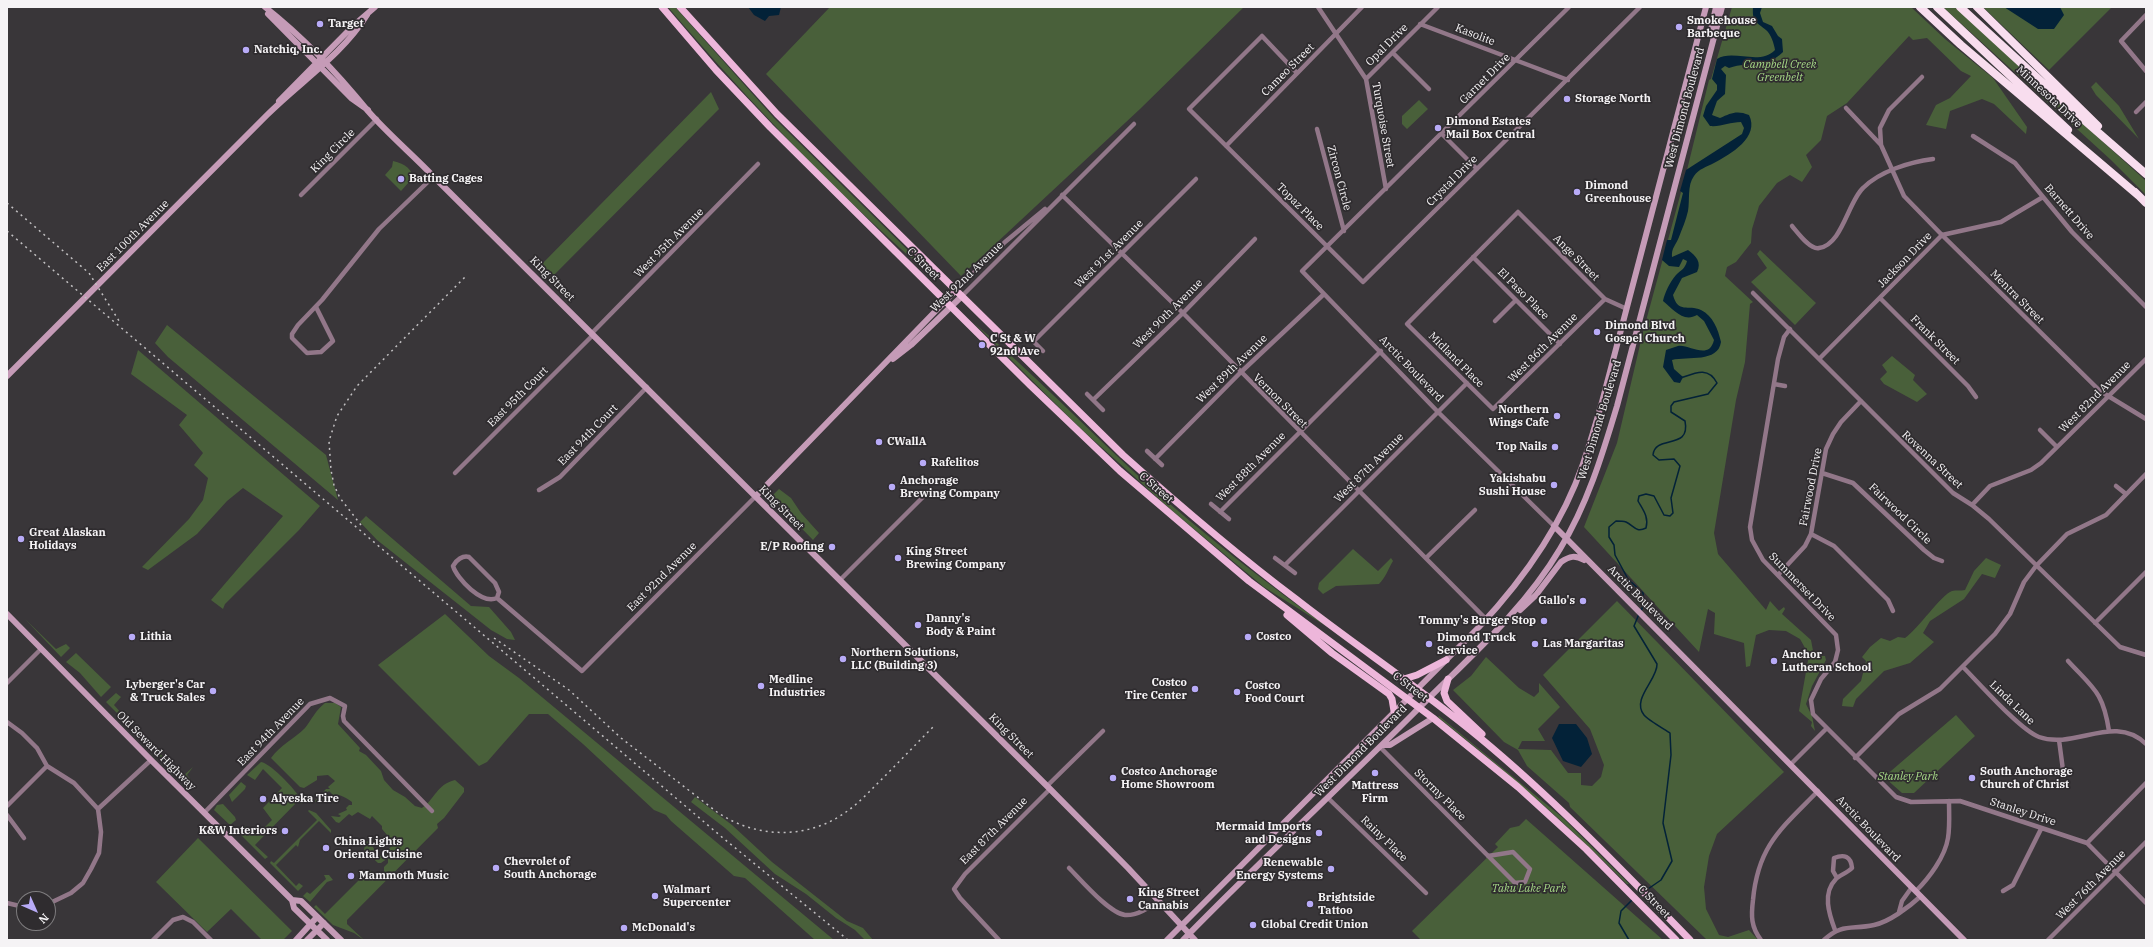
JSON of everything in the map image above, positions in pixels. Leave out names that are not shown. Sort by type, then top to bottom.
[{"type":"highway","points":[[1920,7],[1967,50],[2139,196]]},
{"type":"highway","name":"Minnesota Drive","points":[[1937,7],[2146,203]]},
{"type":"highway","name":"Minnesota Drive","points":[[1960,7],[2069,107],[2146,173]]},
{"type":"highway","points":[[1977,7],[2146,173]]},
{"type":"main road","name":"King Street","points":[[264,7],[320,62],[359,97],[368,110],[1048,788],[1159,901],[1195,940]]},
{"type":"main road","name":"East 100th Avenue","points":[[7,376],[273,109],[290,88],[358,28],[375,7]]},
{"type":"main road","name":"C Street","points":[[662,7],[754,110],[951,307],[1120,471],[1192,534],[1269,596],[1433,718],[1544,810],[1620,882],[1676,940]]},
{"type":"main road","name":"C Street","points":[[680,7],[773,110],[1082,417],[1181,506],[1296,600],[1430,698],[1523,775],[1623,871],[1690,940]]},
{"type":"main road","name":"West Dimond Boulevard","points":[[1167,940],[1486,619],[1525,572],[1554,526],[1569,499],[1583,464],[1627,309],[1706,7]]},
{"type":"main road","points":[[1714,40],[1711,30],[1716,7]]},
{"type":"main road","name":"West Dimond Boulevard","points":[[1183,940],[1430,698],[1503,623],[1535,586],[1566,538],[1598,469],[1617,406],[1722,7]]},
{"type":"main road","name":"West 92nd Avenue","points":[[756,496],[955,291]]},
{"type":"main road","name":"West 92nd Avenue","points":[[880,368],[911,345],[961,298]]},
{"type":"main road","name":"Arctic Boulevard","points":[[1554,526],[1964,940]]},
{"type":"main road","points":[[1503,623],[1536,595],[1561,562],[1567,558],[1577,556],[1590,562]]},
{"type":"main road","points":[[1269,596],[1298,626],[1389,694],[1392,699],[1394,711]]},
{"type":"main road","name":"Old Seward Highway","points":[[7,614],[40,649],[292,900],[294,908],[327,940]]},
{"type":"main road","points":[[1404,679],[1417,675],[1446,660]]},
{"type":"main road","points":[[1448,679],[1444,693],[1447,701],[1511,758],[1523,775]]},
{"type":"main road","points":[[1381,746],[1390,745],[1433,718]]},
{"type":"main road","name":"Old Seward Highway","points":[[292,900],[301,901],[341,940]]},
{"type":"main road","points":[[296,940],[317,917]]},
{"type":"main road","points":[[307,940],[324,923]]},
{"type":"street","name":"Turquoise Street","points":[[1318,7],[1366,79],[1386,189]]},
{"type":"street","name":"Cameo Street","points":[[1226,146],[1362,7]]},
{"type":"street","name":"Opal Drive","points":[[1366,79],[1438,7]]},
{"type":"street","name":"Garnet Drive","points":[[1302,271],[1569,7]]},
{"type":"street","name":"Crystal Drive","points":[[1361,281],[1365,282],[1640,7]]},
{"type":"street","points":[[2146,15],[2121,41],[2146,71]]},
{"type":"street","name":"Kasolite","points":[[1420,24],[1568,80]]},
{"type":"street","name":"Topaz Place","points":[[1297,73],[1262,36],[1189,109],[1361,281]]},
{"type":"street","points":[[1393,53],[1429,89]]},
{"type":"street","points":[[1881,145],[1880,128],[1889,110],[1922,77]]},
{"type":"street","points":[[2136,112],[2146,102]]},
{"type":"street","points":[[1846,108],[1881,145]]},
{"type":"street","name":"King Circle","points":[[301,195],[377,119]]},
{"type":"street","name":"West 92nd Avenue","points":[[961,298],[1134,124]]},
{"type":"street","name":"Zircon Circle","points":[[1317,129],[1344,231]]},
{"type":"street","points":[[1442,134],[1476,170]]},
{"type":"street","name":"Barnett Drive","points":[[1973,136],[2015,163],[2072,232],[2146,307]]},
{"type":"street","name":"Mentra Street","points":[[1881,145],[1904,196],[2064,357],[2108,397],[2146,419]]},
{"type":"street","points":[[1792,226],[1812,247],[1818,251],[1824,247],[1841,229],[1854,199],[1863,188],[1893,170],[1921,160],[1933,158]]},
{"type":"street","name":"West 95th Avenue","points":[[592,334],[758,164]]},
{"type":"street","points":[[316,307],[333,341],[320,352],[307,353],[292,338],[292,334],[316,307],[379,229],[434,176]]},
{"type":"street","name":"West 91st Avenue","points":[[1034,342],[1196,180]]},
{"type":"street","name":"West 92nd Avenue","points":[[955,291],[1005,242],[1062,195]]},
{"type":"street","name":"Vernon Street","points":[[1062,195],[1183,313],[1240,373],[1486,619]]},
{"type":"street","name":"Jackson Drive","points":[[1820,358],[1942,235],[2001,222],[2043,197]]},
{"type":"street","name":"Ange Street","points":[[1473,257],[1518,212],[1605,300],[1627,309]]},
{"type":"street","name":"West 90th Avenue","points":[[1093,400],[1183,313],[1255,239]]},
{"type":"street","name":"El Paso Place","points":[[1473,257],[1560,344]]},
{"type":"street","name":"Midland Place","points":[[1473,257],[1407,324],[1493,409]]},
{"type":"street","name":"Arctic Boulevard","points":[[1302,271],[1381,351],[1438,412],[1554,526]]},
{"type":"street","name":"Rovenna Street","points":[[1753,293],[1820,358],[1879,421],[1953,493],[1972,505],[2120,647],[2146,655]]},
{"type":"street","name":"West 89th Avenue","points":[[1155,459],[1240,373],[1324,294]]},
{"type":"street","name":"Frank Street","points":[[1880,298],[1968,386],[1976,397]]},
{"type":"street","points":[[1495,321],[1516,300]]},
{"type":"street","name":"West 86th Avenue","points":[[1493,409],[1605,300]]},
{"type":"street","name":"Summerset Drive","points":[[1790,329],[1784,337],[1774,384],[1750,527],[1757,552],[1836,635],[1838,650],[1835,662],[1821,679],[1811,700],[1813,714],[1826,729]]},
{"type":"street","name":"East 95th Court","points":[[455,473],[592,334]]},
{"type":"street","points":[[1026,334],[1043,351]]},
{"type":"street","name":"West 88th Avenue","points":[[1220,512],[1381,351]]},
{"type":"street","name":"West 82nd Avenue","points":[[1972,505],[1990,486],[2031,470],[2057,447],[2146,359]]},
{"type":"street","name":"West 87th Avenue","points":[[1285,565],[1467,384]]},
{"type":"street","points":[[1774,384],[1785,386]]},
{"type":"street","name":"East 94th Court","points":[[539,490],[560,477],[646,388]]},
{"type":"street","points":[[1087,394],[1103,410]]},
{"type":"street","name":"Fairwood Drive","points":[[1778,575],[1805,546],[1811,534],[1814,509],[1826,449],[1833,434],[1861,401]]},
{"type":"street","name":"West 82nd Avenue","points":[[2040,430],[2057,447]]},
{"type":"street","points":[[1147,451],[1162,465]]},
{"type":"street","name":"Fairwood Circle","points":[[1822,473],[1853,483],[1924,550],[1934,558],[1942,561]]},
{"type":"street","points":[[1855,758],[1899,714],[1940,689],[2003,625],[2010,614],[2018,592],[2036,566],[2067,534],[2106,515],[2146,474]]},
{"type":"street","points":[[2116,486],[2126,494]]},
{"type":"street","points":[[840,580],[928,492]]},
{"type":"street","name":"East 92nd Avenue","points":[[497,598],[582,671],[756,496]]},
{"type":"street","points":[[1210,504],[1229,519]]},
{"type":"street","points":[[1426,558],[1475,510]]},
{"type":"street","points":[[1811,534],[1834,546],[1888,600],[1893,611]]},
{"type":"street","points":[[464,557],[470,557],[495,583],[499,592],[497,598],[489,600],[480,597],[456,574],[453,566],[455,562],[464,557]]},
{"type":"street","points":[[1275,558],[1295,573]]},
{"type":"street","points":[[2095,623],[2146,572]]},
{"type":"street","points":[[7,683],[40,649]]},
{"type":"street","points":[[2068,661],[2096,690],[2102,700],[2109,731]]},
{"type":"street","name":"Linda Lane","points":[[1963,667],[2031,733],[2040,737],[2059,740],[2109,731],[2128,731],[2139,737],[2146,744]]},
{"type":"street","name":"East 94th Avenue","points":[[204,813],[310,704],[330,698],[345,706],[343,716],[344,721],[432,810]]},
{"type":"street","points":[[7,722],[22,733],[37,748],[47,766],[74,783],[98,809],[101,832],[99,853],[83,883],[71,893],[56,900]]},
{"type":"street","points":[[1791,764],[1826,729]]},
{"type":"street","name":"Stanley Drive","points":[[1826,729],[1896,797],[1911,802],[1960,801],[2087,843],[2146,903]]},
{"type":"street","points":[[1048,788],[1103,731]]},
{"type":"street","points":[[2059,740],[2063,770]]},
{"type":"street","name":"Stormy Place","points":[[1381,746],[1488,856],[1515,883],[1525,882],[1530,869],[1513,852],[1488,856]]},
{"type":"street","points":[[98,809],[151,760]]},
{"type":"street","points":[[7,806],[47,766]]},
{"type":"street","points":[[2087,843],[2146,783]]},
{"type":"street","name":"East 87th Avenue","points":[[999,940],[960,898],[954,889],[965,874],[1048,788]]},
{"type":"street","points":[[1761,940],[1755,932],[1751,916],[1754,887],[1760,860],[1771,841],[1818,791]]},
{"type":"street","name":"Rainy Place","points":[[1328,798],[1426,893]]},
{"type":"street","points":[[1899,912],[1902,901],[1923,884],[1944,851],[1948,838],[1949,801]]},
{"type":"street","points":[[7,815],[24,838]]},
{"type":"street","points":[[2003,891],[2012,885],[2041,829]]},
{"type":"street","name":"West 76th Avenue","points":[[2048,940],[2146,842]]},
{"type":"street","points":[[1835,930],[1829,915],[1827,899],[1830,887],[1837,878],[1852,868],[1851,862],[1846,856],[1841,855],[1834,858],[1833,871],[1837,878]]},
{"type":"street","points":[[1069,868],[1109,907],[1120,914],[1126,915],[1139,912],[1159,901]]},
{"type":"street","points":[[1824,940],[1835,930],[1874,925],[1888,920],[1899,912],[1908,908],[1916,891]]},
{"type":"street","points":[[153,940],[173,920],[183,917],[193,922],[211,940]]},
{"type":"green space","points":[[668,7],[675,7],[774,118],[936,278],[935,279],[864,215],[796,148],[699,43]]},
{"type":"green space","points":[[830,7],[1244,7],[1140,109],[961,276],[766,74]]},
{"type":"green space","name":"Campbell Creek Greenbelt","points":[[1732,7],[1911,7],[1945,39],[1993,78],[2027,127],[2026,134],[1994,104],[1982,99],[1950,111],[1946,129],[1926,125],[1936,105],[1950,98],[1971,76],[1961,71],[1927,38],[1913,40],[1909,36],[1847,103],[1827,116],[1821,140],[1806,155],[1812,167],[1802,182],[1790,175],[1777,183],[1759,206],[1752,229],[1751,243],[1736,262],[1727,267],[1725,276],[1753,302],[1750,304],[1745,362],[1736,400],[1714,533],[1718,554],[1766,610],[1770,601],[1779,611],[1784,607],[1785,609],[1782,614],[1811,640],[1814,656],[1825,656],[1826,660],[1812,686],[1806,704],[1812,716],[1815,731],[1811,726],[1812,722],[1799,711],[1809,655],[1800,639],[1786,631],[1769,630],[1756,635],[1750,666],[1746,667],[1744,643],[1714,634],[1715,613],[1708,609],[1699,652],[1584,527],[1617,443],[1643,332],[1687,170],[1709,80],[1711,79]]},
{"type":"green space","points":[[1943,7],[1955,7],[2146,181],[2146,195],[2111,160]]},
{"type":"green space","points":[[1983,7],[2112,7],[2049,70]]},
{"type":"green space","points":[[2096,82],[2119,106],[2139,139],[2096,95],[2091,87]]},
{"type":"green space","points":[[711,92],[719,109],[554,275],[541,265]]},
{"type":"green space","points":[[1419,100],[1428,109],[1407,129],[1402,124],[1402,116]]},
{"type":"green space","name":"Batting Cages","points":[[393,161],[408,168],[415,182],[409,182],[401,191],[385,175],[392,167]]},
{"type":"green space","points":[[1760,250],[1816,303],[1795,325],[1751,282],[1767,268],[1757,254]]},
{"type":"green space","points":[[973,322],[1017,361],[1124,463],[1190,521],[1282,594],[1329,628],[1264,587],[1176,514],[1080,428]]},
{"type":"green space","points":[[167,325],[326,455],[338,500],[168,357],[155,343]]},
{"type":"green space","points":[[138,350],[320,506],[299,530],[225,604],[223,609],[211,600],[283,516],[243,488],[227,501],[197,534],[148,570],[142,567],[189,519],[203,500],[208,478],[194,465],[203,453],[179,425],[187,415],[131,374]]},
{"type":"green space","points":[[1892,356],[1915,375],[1913,380],[1927,394],[1917,402],[1884,384],[1880,379],[1887,372],[1882,365]]},
{"type":"green space","points":[[779,489],[791,498],[801,513],[819,533],[813,540],[771,497]]},
{"type":"green space","points":[[366,516],[471,606],[489,607],[511,632],[515,640],[507,639],[491,630],[377,540],[360,522]]},
{"type":"green space","points":[[1353,549],[1378,571],[1391,558],[1393,561],[1379,584],[1336,586],[1323,594],[1318,589],[1319,583]]},
{"type":"green space","points":[[1986,558],[2001,565],[1995,578],[1982,574],[1964,599],[1930,621],[1923,633],[1934,642],[1910,663],[1884,671],[1856,699],[1853,707],[1842,706],[1843,699],[1861,681],[1866,661],[1862,657],[1870,647],[1881,638],[1890,641],[1898,637],[1905,638],[1916,628],[1942,598],[1952,591],[1965,590],[1974,571]]},
{"type":"green space","points":[[1617,601],[1784,772],[1717,834],[1709,856],[1704,887],[1706,909],[1719,935],[1728,937],[1749,930],[1758,940],[1707,940],[1570,807],[1569,803],[1527,766],[1518,750],[1504,742],[1453,690],[1471,676],[1486,657],[1519,688],[1534,697],[1539,692],[1539,683],[1560,707],[1538,729],[1545,741],[1522,741],[1518,749],[1551,750],[1568,773],[1581,773],[1581,785],[1592,786],[1601,777],[1604,765],[1590,729],[1543,675]]},
{"type":"green space","points":[[445,614],[489,656],[519,678],[834,940],[815,940],[745,878],[734,876],[666,815],[654,810],[583,744],[548,714],[529,714],[487,762],[479,766],[378,665]]},
{"type":"green space","points":[[25,619],[56,649],[66,644],[70,648],[61,657]]},
{"type":"green space","points":[[76,653],[111,687],[101,697],[80,673],[66,662]]},
{"type":"green space","points":[[116,693],[121,697],[114,705],[122,714],[120,716],[106,702]]},
{"type":"green space","points":[[325,703],[335,703],[341,707],[338,724],[360,748],[359,751],[366,755],[381,771],[384,780],[393,790],[405,797],[415,806],[422,808],[440,788],[449,782],[455,780],[464,788],[464,792],[444,818],[437,824],[438,828],[347,920],[347,924],[364,940],[354,933],[333,925],[314,907],[316,905],[325,914],[369,870],[378,876],[384,873],[384,867],[388,863],[388,858],[381,863],[378,863],[364,850],[365,844],[367,841],[371,843],[377,855],[381,856],[393,845],[393,842],[382,829],[382,826],[372,816],[370,819],[358,812],[352,816],[349,814],[339,823],[336,822],[331,816],[341,816],[338,814],[347,810],[346,808],[349,805],[352,805],[352,802],[345,798],[338,795],[333,795],[329,791],[321,797],[323,800],[317,803],[315,801],[326,789],[330,789],[328,787],[335,781],[328,775],[317,776],[317,780],[304,788],[300,787],[271,758],[279,749],[305,728],[316,712]]},
{"type":"green space","name":"Stanley Park","points":[[1956,715],[1975,736],[1914,793],[1902,793],[1884,777]]},
{"type":"green space","points":[[1439,716],[1563,818],[1629,884],[1627,884],[1535,798],[1488,757],[1438,717]]},
{"type":"green space","points":[[147,741],[183,776],[193,767],[187,775],[191,780],[186,776],[182,778],[147,743]]},
{"type":"green space","points":[[261,762],[266,764],[285,780],[297,793],[303,803],[301,804],[298,801],[255,845],[268,857],[265,859],[238,832],[240,827],[245,826],[256,836],[272,820],[263,808],[282,788],[263,769],[255,780],[247,775]]},
{"type":"green space","points":[[241,782],[246,786],[245,789],[232,802],[229,795]]},
{"type":"green space","points":[[695,797],[732,825],[772,862],[847,921],[863,928],[873,940],[865,940],[855,930],[836,918],[806,894],[775,874],[725,828],[691,802]]},
{"type":"green space","points":[[223,804],[236,820],[230,825],[214,810],[217,805]]},
{"type":"green space","points":[[309,810],[316,813],[331,830],[331,833],[319,821],[300,840],[298,847],[296,845],[276,865],[296,886],[299,883],[303,886],[298,891],[270,863],[271,861],[274,863],[317,820],[308,811]]},
{"type":"green space","name":"Taku Lake Park","points":[[1526,819],[1663,940],[1421,940],[1412,931],[1498,847],[1495,844],[1510,828],[1519,826]]},
{"type":"green space","points":[[198,838],[292,931],[283,940],[262,940],[231,909],[207,932],[156,882]]},
{"type":"green space","points":[[324,875],[329,875],[333,880],[327,882],[310,902],[303,896],[307,892],[310,894],[326,879]]},
{"type":"water","points":[[748,7],[781,7],[779,15],[769,16],[765,21],[754,15]]},
{"type":"water","points":[[1753,7],[1762,7],[1760,13],[1763,22],[1772,26],[1778,36],[1782,39],[1783,52],[1776,58],[1763,63],[1729,68],[1725,66],[1721,69],[1726,75],[1725,94],[1717,101],[1712,115],[1720,118],[1734,113],[1749,115],[1751,131],[1742,144],[1735,150],[1700,170],[1694,176],[1690,184],[1689,207],[1684,224],[1673,249],[1672,257],[1688,250],[1696,257],[1699,265],[1697,272],[1682,278],[1673,295],[1675,301],[1681,307],[1696,308],[1709,316],[1717,328],[1721,342],[1719,349],[1708,356],[1672,360],[1674,369],[1683,377],[1680,383],[1674,382],[1663,367],[1666,350],[1682,346],[1703,351],[1708,350],[1714,340],[1704,321],[1697,315],[1687,317],[1678,314],[1663,301],[1670,284],[1676,275],[1684,268],[1687,261],[1683,259],[1679,267],[1669,266],[1662,260],[1667,240],[1671,240],[1683,193],[1680,191],[1686,170],[1742,134],[1744,128],[1741,122],[1710,126],[1703,116],[1706,106],[1717,90],[1717,85],[1712,79],[1717,59],[1723,56],[1762,57],[1769,55],[1775,50],[1769,34],[1757,23],[1754,18]]},
{"type":"water","points":[[2004,7],[2060,7],[2064,15],[2054,29],[2038,29]]},
{"type":"water","points":[[1559,724],[1576,724],[1587,738],[1592,754],[1581,767],[1563,761],[1552,738]]},
{"type":"waterway","points":[[1641,611],[1644,603],[1643,593],[1628,579],[1615,555],[1614,545],[1609,537],[1609,527],[1618,521],[1626,522],[1640,530],[1646,528],[1647,520],[1638,501],[1639,496],[1646,494],[1654,496],[1664,515],[1670,516],[1673,513],[1671,498],[1680,466],[1674,459],[1659,460],[1653,455],[1655,449],[1660,445],[1683,436],[1685,421],[1671,412],[1671,406],[1674,402],[1708,394],[1717,383],[1710,374],[1701,372],[1681,378]]},
{"type":"waterway","points":[[1639,614],[1634,626],[1657,664],[1654,676],[1643,696],[1641,709],[1644,715],[1652,722],[1670,733],[1671,755],[1663,823],[1672,861],[1661,880],[1645,891]]},
{"type":"waterway","points":[[1629,940],[1619,923],[1621,911],[1632,900]]},
{"type":"railway","points":[[7,203],[89,273],[121,324]]},
{"type":"railway","points":[[7,231],[723,838],[848,940]]},
{"type":"railway","points":[[361,525],[340,498],[334,485],[331,470],[329,441],[337,416],[357,386],[466,276]]},
{"type":"railway","points":[[494,638],[569,690],[621,738],[717,812],[746,827],[762,831],[794,832],[810,829],[825,824],[840,816],[851,809],[865,796],[935,725]]},
{"type":"place","name":"Target","points":[[320,24]]},
{"type":"place","name":"Smokehouse Barbeque","points":[[1679,27]]},
{"type":"place","name":"Natchiq, Inc.","points":[[246,50]]},
{"type":"place","name":"Storage North","points":[[1567,99]]},
{"type":"place","name":"Dimond Estates Mail Box Central","points":[[1438,128]]},
{"type":"place","name":"Batting Cages","points":[[401,179]]},
{"type":"place","name":"Dimond Greenhouse","points":[[1577,192]]},
{"type":"place","name":"Dimond Blvd Gospel Church","points":[[1597,332]]},
{"type":"place","name":"C St & W 92nd Ave","points":[[982,345]]},
{"type":"place","name":"Northern Wings Cafe","points":[[1557,416]]},
{"type":"place","name":"CWallA","points":[[879,442]]},
{"type":"place","name":"Top Nails","points":[[1555,447]]},
{"type":"place","name":"Rafelitos","points":[[923,463]]},
{"type":"place","name":"Yakishabu Sushi House","points":[[1554,485]]},
{"type":"place","name":"Anchorage Brewing Company","points":[[892,487]]},
{"type":"place","name":"Great Alaskan Holidays","points":[[21,539]]},
{"type":"place","name":"E/P Roofing","points":[[832,547]]},
{"type":"place","name":"King Street Brewing Company","points":[[898,558]]},
{"type":"place","name":"Gallo's","points":[[1583,601]]},
{"type":"place","name":"Tommy's Burger Stop","points":[[1544,621]]},
{"type":"place","name":"Danny's Body & Paint","points":[[918,625]]},
{"type":"place","name":"Lithia","points":[[132,637]]},
{"type":"place","name":"Costco","points":[[1248,637]]},
{"type":"place","name":"Dimond Truck Service","points":[[1429,644]]},
{"type":"place","name":"Las Margaritas","points":[[1535,644]]},
{"type":"place","name":"Northern Solutions, LLC (Building 3)","points":[[843,659]]},
{"type":"place","name":"Anchor Lutheran School","points":[[1774,661]]},
{"type":"place","name":"Medline Industries","points":[[761,686]]},
{"type":"place","name":"Costco Tire Center","points":[[1195,689]]},
{"type":"place","name":"Lyberger's Car & Truck Sales","points":[[213,691]]},
{"type":"place","name":"Costco Food Court","points":[[1237,692]]},
{"type":"place","name":"Mattress Firm","points":[[1375,773]]},
{"type":"place","name":"Costco Anchorage Home Showroom","points":[[1113,778]]},
{"type":"place","name":"South Anchorage Church of Christ","points":[[1972,778]]},
{"type":"place","name":"Alyeska Tire","points":[[263,799]]},
{"type":"place","name":"K&W Interiors","points":[[285,831]]},
{"type":"place","name":"Mermaid Imports and Designs","points":[[1319,833]]},
{"type":"place","name":"China Lights Oriental Cuisine","points":[[326,848]]},
{"type":"place","name":"Chevrolet of South Anchorage","points":[[496,868]]},
{"type":"place","name":"Renewable Energy Systems","points":[[1331,869]]},
{"type":"place","name":"Mammoth Music","points":[[351,876]]},
{"type":"place","name":"Walmart Supercenter","points":[[655,896]]},
{"type":"place","name":"King Street Cannabis","points":[[1130,899]]},
{"type":"place","name":"Brightside Tattoo","points":[[1310,904]]},
{"type":"place","name":"Global Credit Union","points":[[1253,925]]},
{"type":"place","name":"McDonald's","points":[[624,928]]}]
